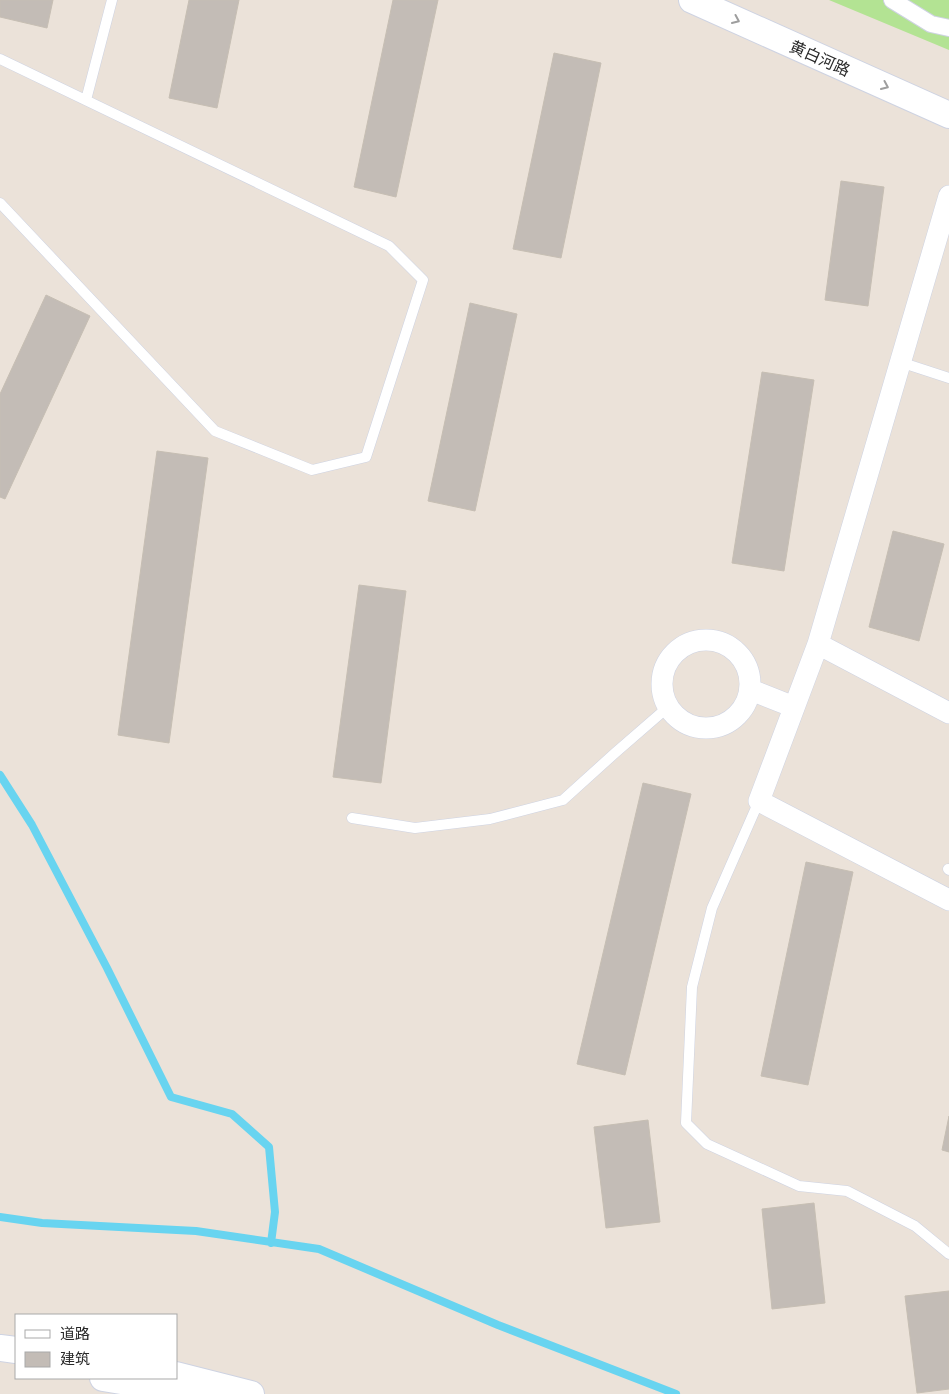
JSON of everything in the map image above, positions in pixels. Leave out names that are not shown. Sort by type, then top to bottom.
[{"type":"street","name":"黄白河路","points":[[692,0],[949,115]]},
{"type":"street","name":"黄白河路","points":[[736,0],[949,95]]},
{"type":"street","points":[[892,0],[931,24],[949,28]]},
{"type":"street","points":[[949,196],[818,644],[759,800],[949,900]]},
{"type":"street","points":[[700,640],[716,640],[730,646],[742,656],[750,675],[751,690],[744,709],[731,722],[717,728],[692,726],[678,719],[668,707],[662,686],[664,671],[672,656],[684,646],[700,640]]},
{"type":"street","points":[[818,644],[949,713]]},
{"type":"street","points":[[751,690],[794,707]]},
{"type":"street","points":[[0,1348],[15,1350]]},
{"type":"street","points":[[0,1362],[15,1364]]},
{"type":"street","points":[[178,1376],[251,1394]]},
{"type":"street","points":[[109,1379],[192,1394]]},
{"type":"lane","points":[[86,100],[112,0]]},
{"type":"lane","points":[[0,59],[389,246],[423,280],[366,457],[312,470],[215,431],[0,203]]},
{"type":"lane","points":[[900,362],[949,378]]},
{"type":"lane","points":[[352,818],[415,828],[490,819],[563,800],[668,707]]},
{"type":"lane","points":[[759,800],[712,908],[692,987],[686,1123],[706,1144],[799,1186],[847,1191],[915,1226],[949,1254]]},
{"type":"green space","points":[[829,0],[949,0],[949,50]]},
{"type":"building","points":[[0,0],[53,0],[47,28],[0,17]]},
{"type":"building","points":[[189,0],[239,0],[217,108],[169,98]]},
{"type":"building","points":[[393,0],[438,0],[396,197],[354,187]]},
{"type":"building","points":[[554,53],[601,63],[561,258],[513,249]]},
{"type":"building","points":[[841,181],[884,187],[868,306],[825,300]]},
{"type":"building","points":[[46,295],[90,316],[5,499],[0,497],[0,394]]},
{"type":"building","points":[[470,303],[517,314],[475,511],[428,501]]},
{"type":"building","points":[[762,372],[814,380],[784,571],[732,563]]},
{"type":"building","points":[[157,451],[208,458],[169,743],[118,735]]},
{"type":"building","points":[[893,531],[944,544],[919,641],[869,627]]},
{"type":"building","points":[[359,585],[406,591],[381,783],[333,777]]},
{"type":"building","points":[[643,783],[691,794],[625,1075],[577,1064]]},
{"type":"building","points":[[806,862],[853,872],[808,1085],[761,1076]]},
{"type":"building","points":[[949,1116],[949,1152],[942,1150]]},
{"type":"building","points":[[648,1120],[660,1222],[606,1228],[594,1127]]},
{"type":"building","points":[[814,1203],[825,1303],[772,1309],[762,1209]]},
{"type":"building","points":[[949,1291],[949,1389],[917,1393],[905,1296]]},
{"type":"waterway","points":[[0,775],[32,825],[107,968],[171,1097],[232,1114],[269,1147],[275,1212],[271,1243]]},
{"type":"waterway","points":[[0,1217],[42,1223],[196,1231],[319,1249],[498,1325],[676,1394]]}]
